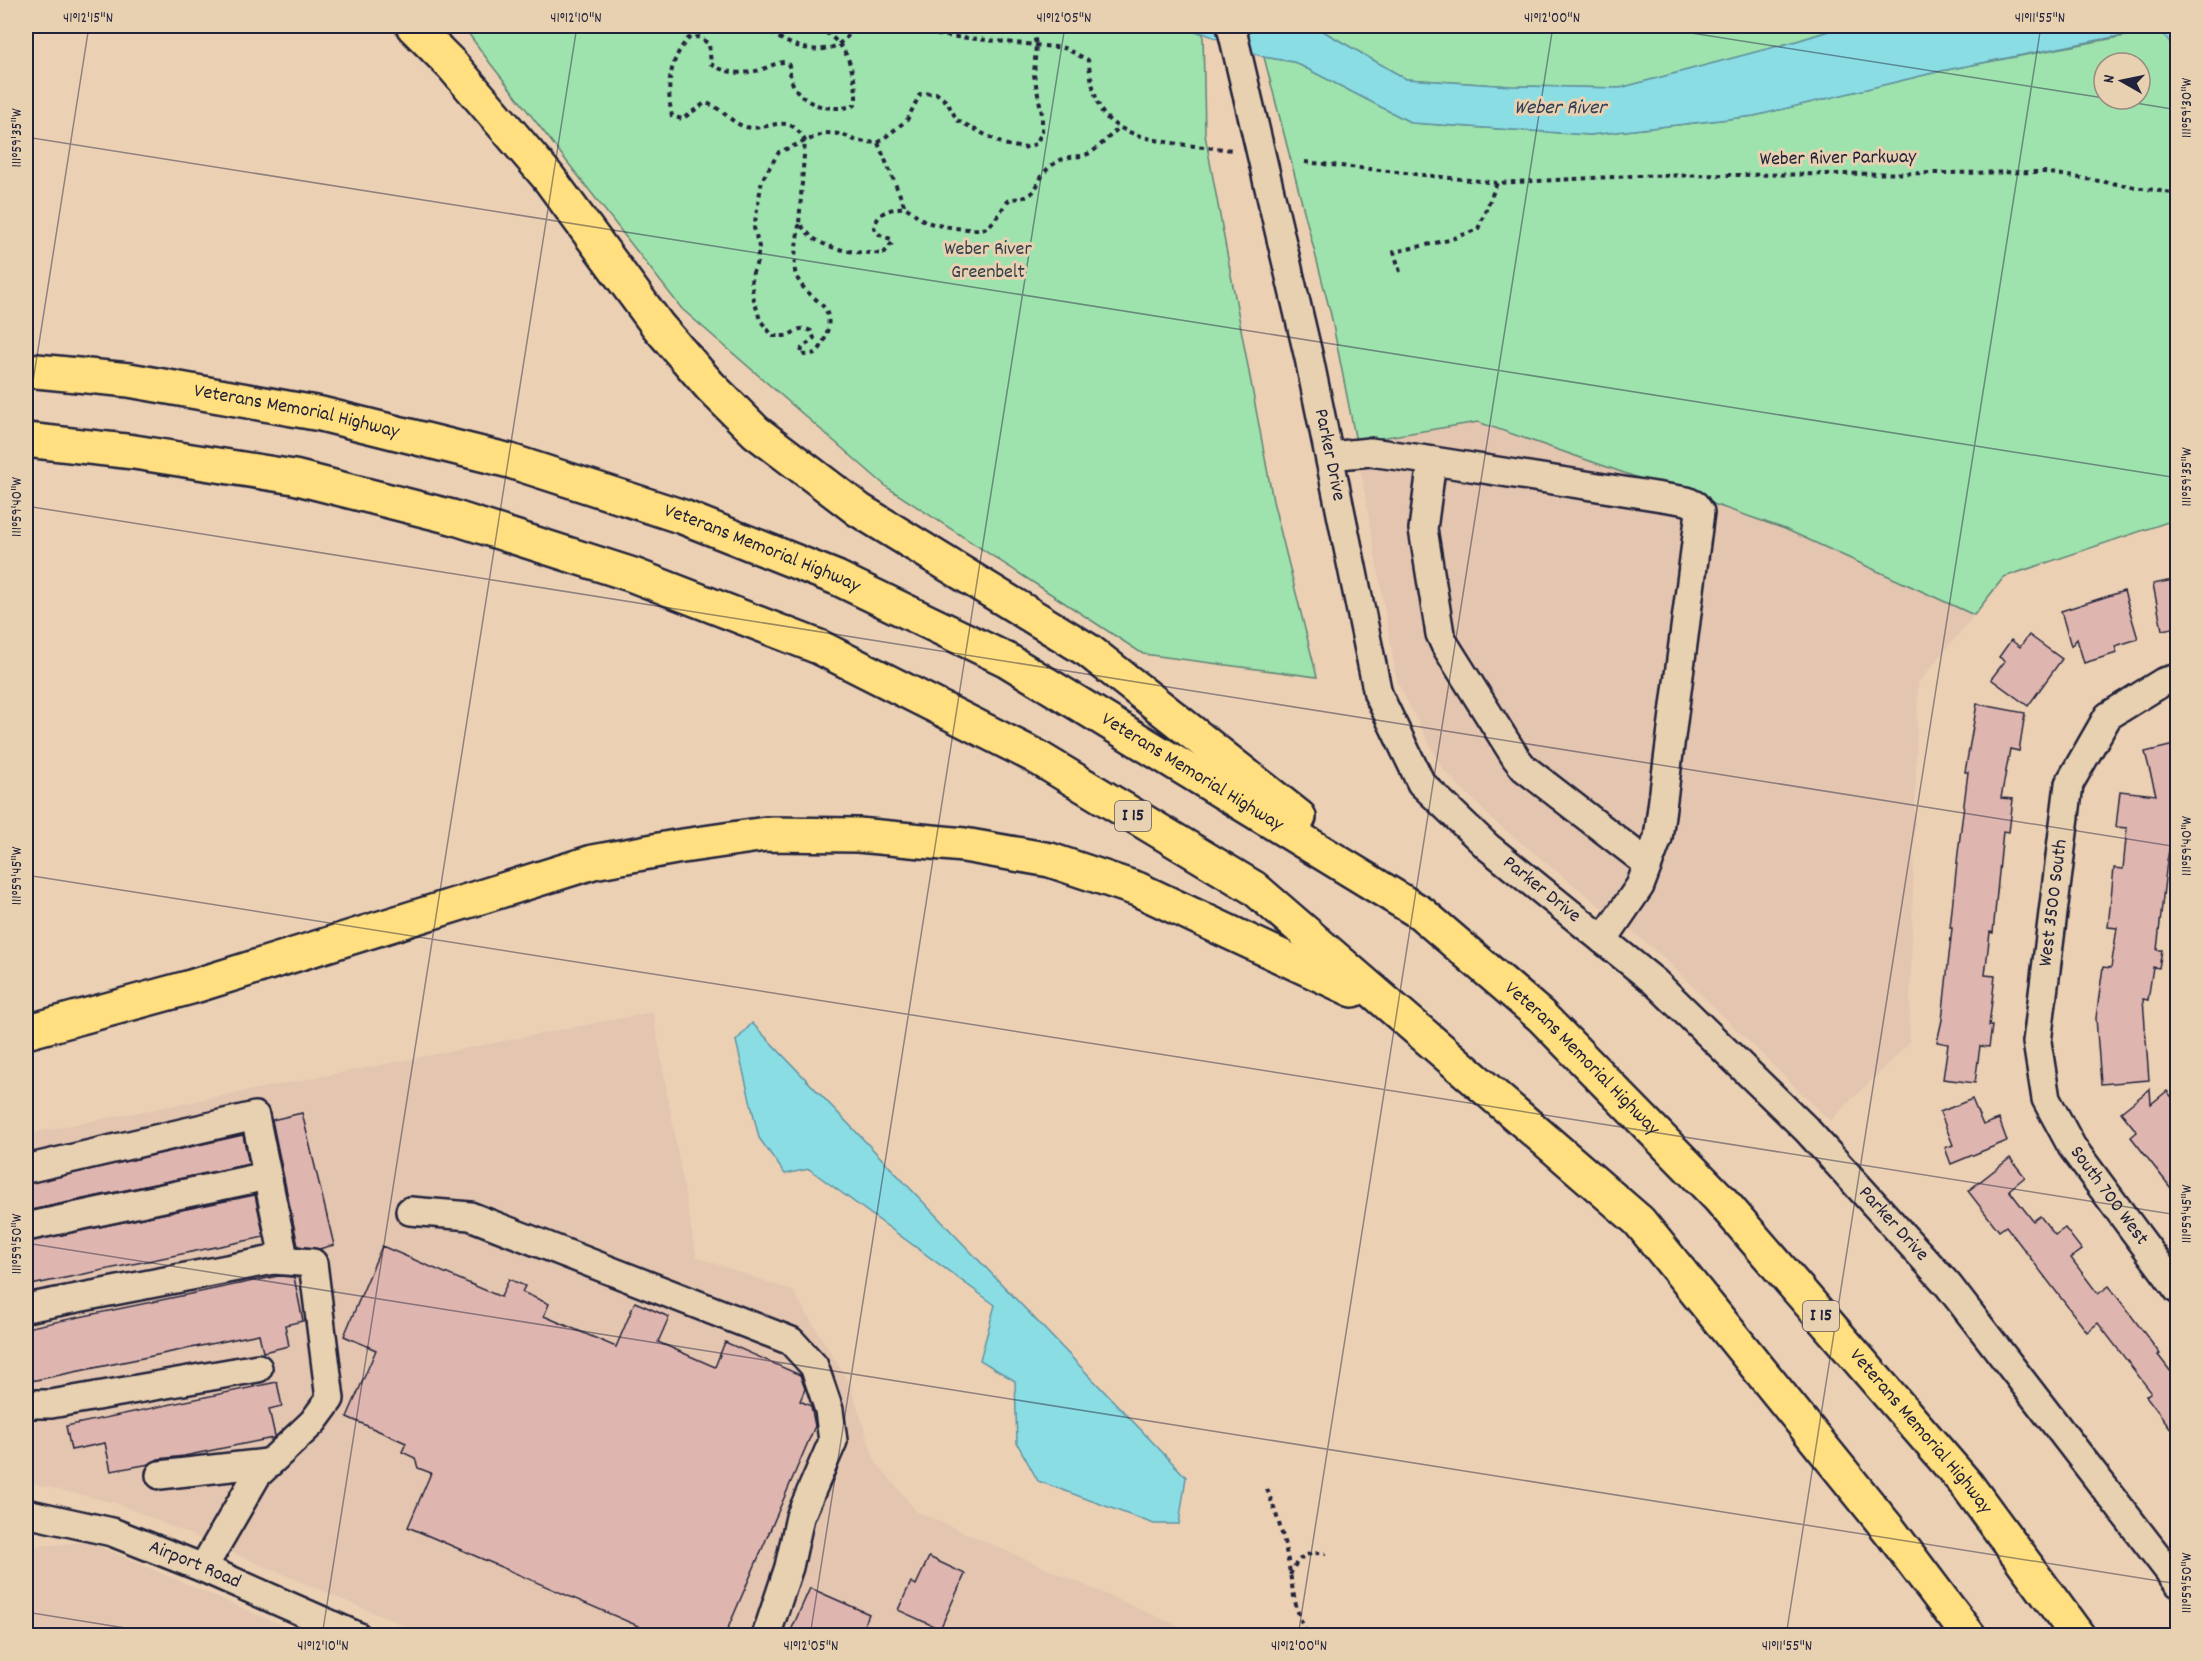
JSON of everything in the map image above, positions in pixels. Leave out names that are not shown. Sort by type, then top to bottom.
[{"type":"highway","points":[[413,26],[452,65],[548,177],[658,326],[710,386],[756,432],[859,510],[1089,651],[1421,913]]},
{"type":"highway","name":"Veterans Memorial Highway","points":[[26,370],[129,380],[321,414],[510,461],[682,517],[837,578],[1008,660],[1421,913],[1541,1016],[1719,1198],[1966,1485],[2078,1635]]},
{"type":"highway","name":"I 15","points":[[26,440],[134,452],[294,477],[452,517],[633,575],[819,648],[1035,756],[1254,888],[1639,1221],[1890,1531],[1969,1635]]},
{"type":"highway","points":[[26,1032],[191,987],[593,862],[766,834],[858,835],[964,845],[1050,860],[1137,890],[1389,1007]]},
{"type":"street","name":"Parker Drive","points":[[1231,26],[1309,358],[1378,694],[1421,783],[1488,847],[1655,982],[1806,1130],[1948,1285],[2178,1583]]},
{"type":"street","points":[[1330,456],[1370,452],[1432,460],[1687,501],[1695,505],[1700,512],[1658,838],[1640,886],[1603,940]]},
{"type":"street","points":[[1432,460],[1424,513],[1424,544],[1440,634],[1445,645],[1524,768],[1648,864]]},
{"type":"street","name":"West 3500 South","points":[[2046,1099],[2037,1042],[2069,784],[2108,717],[2163,682],[2178,678]]},
{"type":"street","name":"South 700 West","points":[[2046,1099],[2073,1147],[2178,1290]]},
{"type":"street","points":[[26,1169],[255,1116],[282,1248],[273,1260]]},
{"type":"street","points":[[26,1227],[267,1176]]},
{"type":"street","points":[[410,1211],[470,1216],[791,1341],[814,1366],[828,1410],[833,1441],[800,1517],[789,1567],[766,1635]]},
{"type":"street","points":[[26,1308],[273,1260],[313,1263],[330,1399],[313,1422],[267,1463],[257,1475],[203,1568]]},
{"type":"street","points":[[26,1404],[51,1404],[258,1368]]},
{"type":"street","points":[[160,1475],[267,1463]]},
{"type":"street","name":"Airport Road","points":[[26,1513],[112,1532],[203,1568],[357,1635]]},
{"type":"path","points":[[765,26],[772,34],[796,46],[823,50],[838,44],[859,26]]},
{"type":"path","points":[[819,26],[843,48],[853,75],[857,98],[855,105],[846,109],[810,104],[792,80],[791,68],[787,62],[778,62],[768,68],[753,72],[719,69],[711,64],[709,44],[699,37],[689,38],[680,48],[671,71],[668,99],[672,116],[681,120],[705,103],[714,105],[727,117],[744,127],[758,128],[771,123],[790,125],[800,130],[805,141],[795,274],[804,289],[819,300],[829,317],[826,336],[820,351],[812,355],[801,355],[802,348],[814,338],[811,331],[805,327],[786,336],[773,336],[760,320],[753,296],[751,278],[759,247],[754,228],[762,180],[779,152],[805,141],[825,133],[841,134],[857,141],[878,143],[907,120],[920,94],[936,93],[947,102],[957,120],[1003,144],[1023,148],[1036,144],[1042,132],[1042,114],[1034,75],[1036,44],[1032,26]]},
{"type":"path","points":[[911,26],[938,35],[1064,48],[1088,60],[1094,93],[1102,111],[1119,128],[1155,140],[1232,150]]},
{"type":"path","points":[[878,143],[905,207],[927,222],[956,228],[985,228],[995,221],[1000,209],[1010,199],[1025,198],[1036,190],[1048,168],[1063,157],[1089,153],[1119,128]]},
{"type":"path","name":"Weber River Parkway","points":[[1305,162],[1497,183],[1632,176],[2044,172],[2178,194]]},
{"type":"path","points":[[1400,272],[1394,252],[1449,240],[1478,229],[1497,183]]},
{"type":"path","points":[[799,224],[813,237],[829,245],[868,254],[884,253],[892,243],[891,239],[880,235],[874,228],[877,217],[888,210],[905,207]]},
{"type":"path","points":[[1267,1489],[1281,1527],[1293,1600],[1308,1635]]},
{"type":"path","points":[[1290,1575],[1303,1556],[1311,1553],[1326,1553]]},
{"type":"shaded area","points":[[1478,422],[1791,526],[1974,615],[1918,683],[1909,1043],[1830,1121],[1659,953],[1493,820],[1442,768],[1397,681],[1356,442]]},
{"type":"shaded area","points":[[653,1012],[696,1257],[793,1291],[850,1385],[875,1461],[917,1512],[1199,1635],[426,1635],[116,1503],[26,1482],[26,1134]]},
{"type":"shaded area","points":[[89,1542],[304,1635],[26,1635],[26,1547]]},
{"type":"green space","name":"Weber River Greenbelt","points":[[463,26],[1160,26],[1203,33],[1205,135],[1273,501],[1317,677],[1143,654],[888,488],[682,309]]},
{"type":"green space","points":[[1314,26],[1845,26],[1620,88],[1511,86],[1406,79]]},
{"type":"green space","points":[[2177,26],[2177,519],[2004,577],[1974,615],[1785,529],[1478,422],[1356,442],[1331,315],[1264,57],[1294,62],[1412,123],[1590,135],[1754,116],[1941,71]]},
{"type":"water","name":"Weber River","points":[[1160,26],[1314,26],[1406,79],[1511,86],[1620,88],[1845,26],[2177,26],[2178,53],[2159,28],[1941,71],[1754,116],[1590,135],[1412,123],[1294,62],[1264,57],[1203,33]]},
{"type":"water","points":[[752,1023],[1186,1477],[1179,1524],[1154,1524],[1038,1481],[1017,1443],[1015,1381],[980,1360],[995,1305],[809,1169],[785,1174],[759,1138],[736,1041]]},
{"type":"building","points":[[2178,579],[2178,627],[2162,630],[2153,584]]},
{"type":"building","points":[[2124,591],[2138,639],[2115,646],[2117,653],[2084,663],[2077,639],[2071,646],[2061,611]]},
{"type":"building","points":[[2029,635],[2062,659],[2028,706],[1991,679],[2005,661],[1999,657],[2011,640],[2020,647]]},
{"type":"building","points":[[1977,704],[2025,713],[2019,751],[2010,749],[2001,798],[2013,799],[2009,832],[2003,831],[1993,933],[1990,932],[1985,975],[1995,976],[1989,1026],[1992,1026],[1989,1047],[1980,1046],[1975,1083],[1943,1079],[1948,1044],[1937,1042],[1942,1020],[1952,928],[1950,928],[1968,772],[1965,772]]},
{"type":"building","points":[[2178,744],[2178,841],[2171,840],[2167,861],[2157,950],[2162,950],[2159,968],[2153,967],[2148,1000],[2143,999],[2149,1080],[2101,1084],[2096,1018],[2103,967],[2111,968],[2117,928],[2108,927],[2114,868],[2123,869],[2127,828],[2116,827],[2120,791],[2156,795],[2145,752]]},
{"type":"building","points":[[2150,1089],[2151,1104],[2167,1091],[2178,1105],[2178,1197],[2131,1137],[2137,1132],[2121,1112]]},
{"type":"building","points":[[1972,1099],[1983,1125],[1999,1119],[2007,1141],[1951,1164],[1945,1148],[1953,1145],[1940,1112]]},
{"type":"building","points":[[302,1113],[334,1245],[319,1249],[298,1246],[272,1120]]},
{"type":"building","points":[[243,1135],[249,1164],[26,1211],[26,1184]]},
{"type":"building","points":[[2010,1158],[2025,1177],[2009,1190],[2033,1221],[2040,1216],[2055,1235],[2065,1228],[2082,1250],[2071,1258],[2098,1294],[2109,1286],[2178,1381],[2178,1438],[2146,1396],[2151,1392],[2098,1323],[2087,1332],[2006,1226],[1999,1231],[1968,1191]]},
{"type":"building","points":[[255,1195],[264,1237],[26,1286],[26,1242]]},
{"type":"building","points":[[382,1246],[501,1297],[509,1279],[525,1286],[522,1292],[549,1304],[544,1316],[616,1347],[635,1302],[669,1317],[658,1342],[715,1367],[725,1342],[800,1375],[805,1389],[800,1401],[811,1406],[815,1426],[725,1635],[659,1635],[408,1527],[431,1473],[418,1468],[415,1458],[402,1452],[406,1443],[347,1417],[376,1350],[344,1336]]},
{"type":"building","points":[[278,1276],[294,1277],[303,1321],[285,1325],[289,1346],[263,1352],[259,1334],[26,1382],[26,1328]]},
{"type":"building","points":[[277,1382],[282,1406],[269,1409],[275,1436],[273,1438],[158,1459],[150,1464],[111,1471],[105,1443],[71,1450],[66,1426]]},
{"type":"building","points":[[929,1557],[965,1574],[940,1629],[898,1610],[911,1582],[916,1585]]},
{"type":"building","points":[[810,1588],[869,1614],[860,1635],[789,1635]]}]
